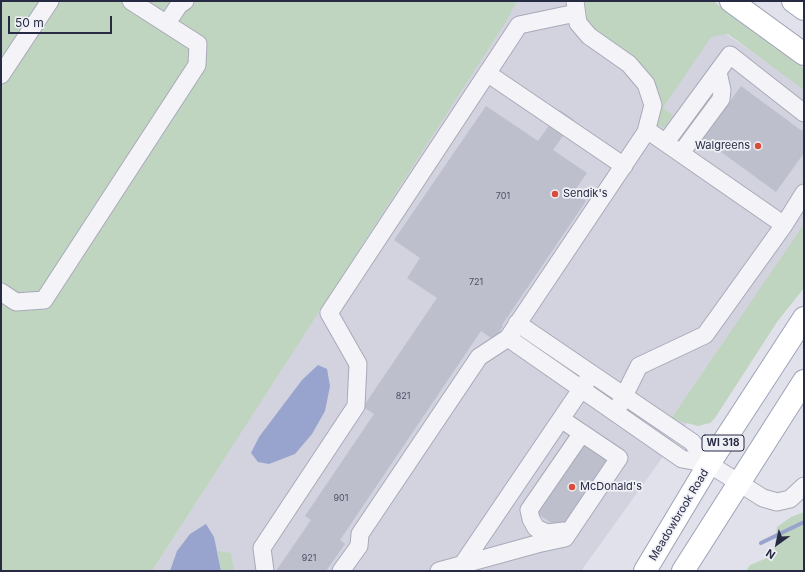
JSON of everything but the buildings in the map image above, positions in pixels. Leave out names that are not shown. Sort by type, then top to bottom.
[{"type":"main road","points":[[730,1],[804,54]]},
{"type":"main road","points":[[793,1],[804,9]]},
{"type":"main road","name":"Meadowbrook Road","points":[[645,571],[709,464],[804,318]]},
{"type":"main road","name":"WI 318","points":[[683,571],[738,482],[804,381]]},
{"type":"street","points":[[1,75],[50,1]]},
{"type":"street","points":[[1,292],[16,302],[44,300],[197,65],[198,44],[131,1]]},
{"type":"street","points":[[167,23],[181,2]]},
{"type":"street","points":[[265,571],[262,548],[356,406],[358,364],[329,313],[519,25],[575,7],[578,23],[589,36],[629,64],[646,84],[653,105],[647,130],[508,338],[479,357],[360,534],[359,546],[341,571]]},
{"type":"street","points":[[666,142],[730,55],[804,113]]},
{"type":"street","points":[[681,153],[721,99],[722,90],[718,72]]},
{"type":"street","points":[[487,73],[624,166]]},
{"type":"street","points":[[647,130],[784,225]]},
{"type":"street","points":[[616,412],[639,366],[705,335],[784,225],[804,193]]},
{"type":"street","points":[[518,323],[692,442],[709,464],[763,498],[777,502],[790,499],[804,486]]},
{"type":"street","points":[[508,338],[682,459],[709,464]]},
{"type":"street","points":[[462,565],[592,374]]},
{"type":"street","points":[[439,571],[565,538],[619,458],[561,419]]},
{"type":"street","points":[[570,530],[547,533],[536,528],[531,519],[529,510],[582,433]]},
{"type":"shaded area","points":[[517,1],[678,1],[804,88],[804,260],[581,571],[152,571]]},
{"type":"green space","points":[[1,1],[517,1],[507,20],[152,571],[1,571]]},
{"type":"green space","points":[[585,1],[713,1],[804,68],[804,90],[728,34],[711,37],[663,108],[673,115],[664,128],[657,125],[660,98],[651,75],[631,57],[593,29],[587,19]]},
{"type":"green space","points":[[804,224],[804,288],[777,322],[715,418],[710,423],[698,426],[671,419]]},
{"type":"green space","points":[[804,512],[804,571],[746,571],[750,565],[774,555],[777,527],[791,517]]},
{"type":"green space","points":[[218,551],[231,553],[234,571],[221,571]]},
{"type":"water","points":[[318,365],[327,369],[330,386],[325,411],[312,434],[295,454],[269,464],[258,462],[251,453],[259,437],[302,380]]},
{"type":"water","points":[[206,524],[214,537],[221,571],[170,571],[177,551],[190,534]]},
{"type":"waterway","points":[[761,543],[804,522]]},
{"type":"place","name":"Walgreens","points":[[758,146]]},
{"type":"place","name":"Sendik's","points":[[555,194]]},
{"type":"place","name":"McDonald's","points":[[572,487]]}]
